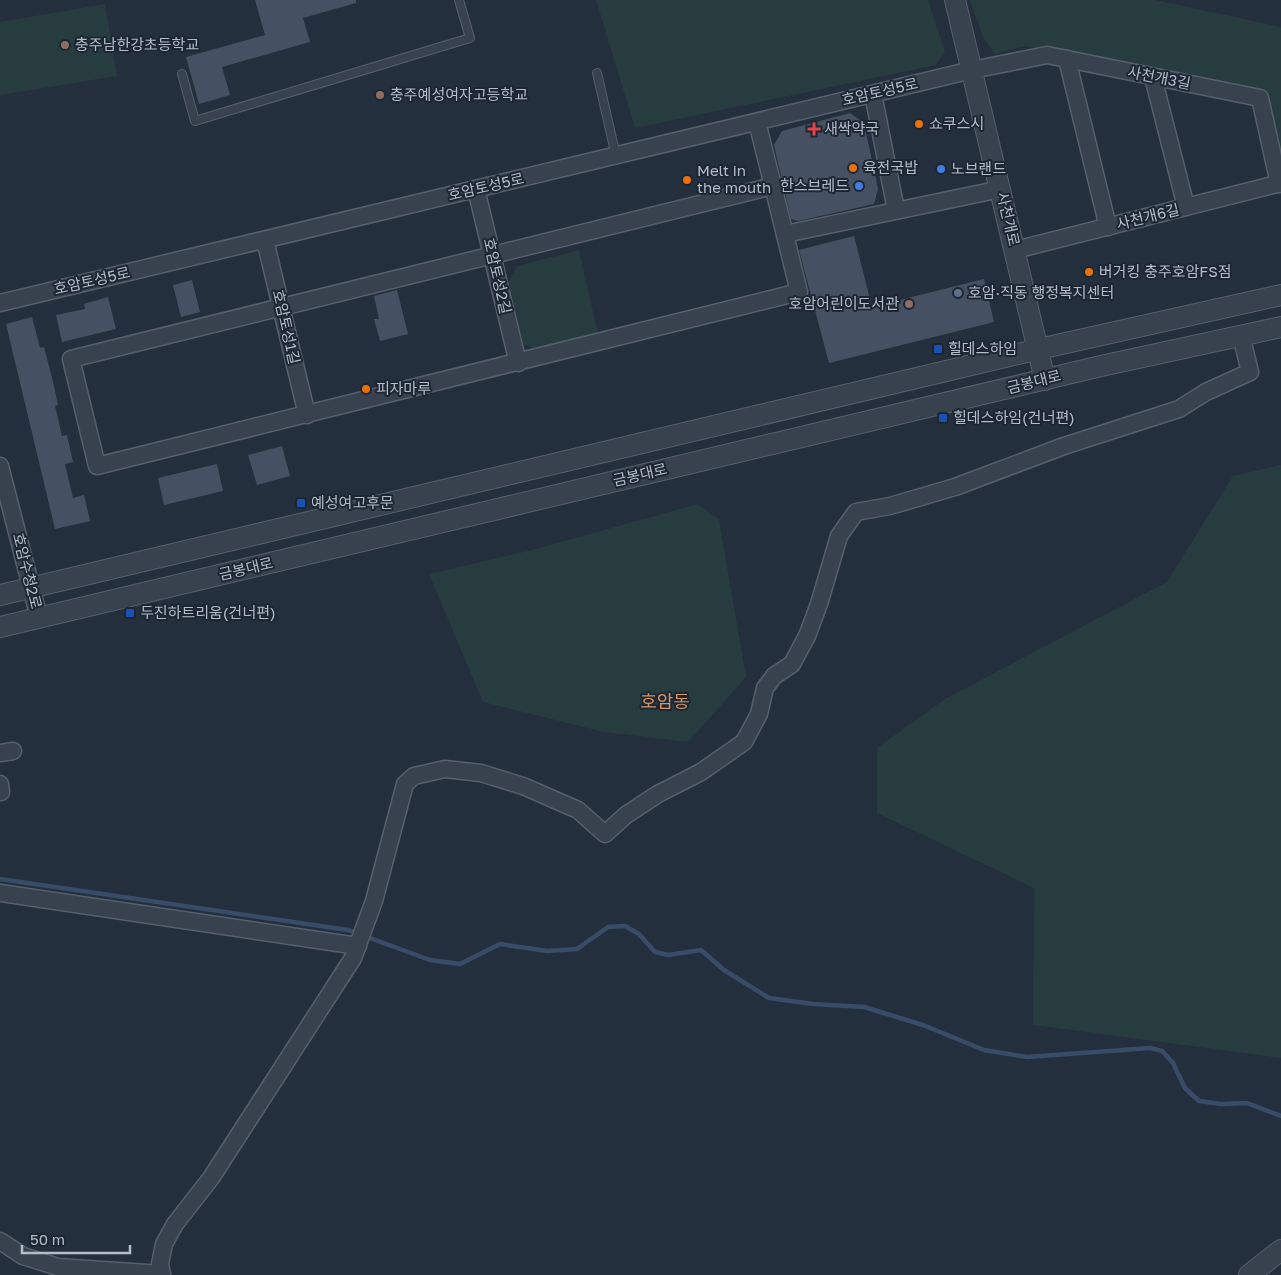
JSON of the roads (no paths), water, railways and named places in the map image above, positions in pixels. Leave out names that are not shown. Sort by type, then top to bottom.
[{"type":"street","name":"사천개로","points":[[955,0],[1045,380]]},
{"type":"street","name":"사천개3길","points":[[972,70],[1047,55],[1260,98],[1280,184]]},
{"type":"street","points":[[1067,59],[1108,227]]},
{"type":"street","name":"호암토성5로","points":[[0,304],[972,70]]},
{"type":"street","points":[[1154,77],[1186,207]]},
{"type":"street","points":[[873,94],[896,210]]},
{"type":"street","points":[[757,122],[773,186],[785,234],[799,292],[98,466],[71,359],[773,186]]},
{"type":"street","name":"사천개6길","points":[[1015,250],[1280,184]]},
{"type":"street","name":"호암토성2길","points":[[476,189],[518,363]]},
{"type":"street","points":[[785,234],[1000,189]]},
{"type":"street","name":"호암토성1길","points":[[265,240],[307,415]]},
{"type":"street","name":"금봉대로","points":[[0,595],[1039,349],[1281,295]]},
{"type":"street","name":"금봉대로","points":[[0,628],[1045,380],[1281,327]]},
{"type":"street","points":[[0,1241],[23,1256],[58,1267],[162,1274],[160,1264],[164,1244],[175,1224],[211,1178],[354,958],[374,901],[405,784],[414,776],[445,769],[481,773],[523,786],[578,810],[605,834],[626,815],[642,804],[701,772],[744,742],[759,714],[765,688],[774,676],[792,664],[807,636],[819,604],[839,536],[856,512],[890,506],[955,487],[1064,446],[1179,409],[1206,392],[1250,372],[1241,335]]},
{"type":"street","name":"호암수청2로","points":[[0,466],[39,618]]},
{"type":"street","points":[[0,893],[358,946]]},
{"type":"street","points":[[1249,1275],[1281,1250]]},
{"type":"lane","points":[[182,74],[195,121],[470,38],[459,0]]},
{"type":"lane","points":[[596,73],[616,156]]},
{"type":"waterway","points":[[0,879],[348,930],[430,960],[460,964],[500,944],[547,951],[577,949],[608,927],[625,926],[639,934],[655,952],[668,955],[701,950],[724,970],[769,998],[813,1004],[864,1007],[923,1025],[984,1050],[1027,1057],[1150,1048],[1162,1051],[1173,1063],[1185,1088],[1199,1101],[1221,1104],[1247,1103],[1281,1116]]},
{"type":"place","name":"충주남한강초등학교","points":[[65,45]]},
{"type":"place","name":"충주예성여자고등학교","points":[[380,95]]},
{"type":"place","name":"쇼쿠스시","points":[[919,124]]},
{"type":"place","name":"새싹약국","points":[[814,129]]},
{"type":"place","name":"육전국밥","points":[[853,168]]},
{"type":"place","name":"노브랜드","points":[[941,169]]},
{"type":"place","name":"Melt in the mouth","points":[[687,180]]},
{"type":"place","name":"한스브레드","points":[[859,186]]},
{"type":"place","name":"버거킹 충주호암FS점","points":[[1089,272]]},
{"type":"place","name":"호암·직동 행정복지센터","points":[[958,293]]},
{"type":"place","name":"호암어린이도서관","points":[[909,304]]},
{"type":"place","name":"힐데스하임","points":[[938,349]]},
{"type":"place","name":"피자마루","points":[[366,389]]},
{"type":"place","name":"힐데스하임(건너편)","points":[[943,418]]},
{"type":"place","name":"예성여고후문","points":[[301,503]]},
{"type":"place","name":"두진하트리움(건너편)","points":[[130,613]]},
{"type":"district","name":"호암동","points":[[665,702]]}]
